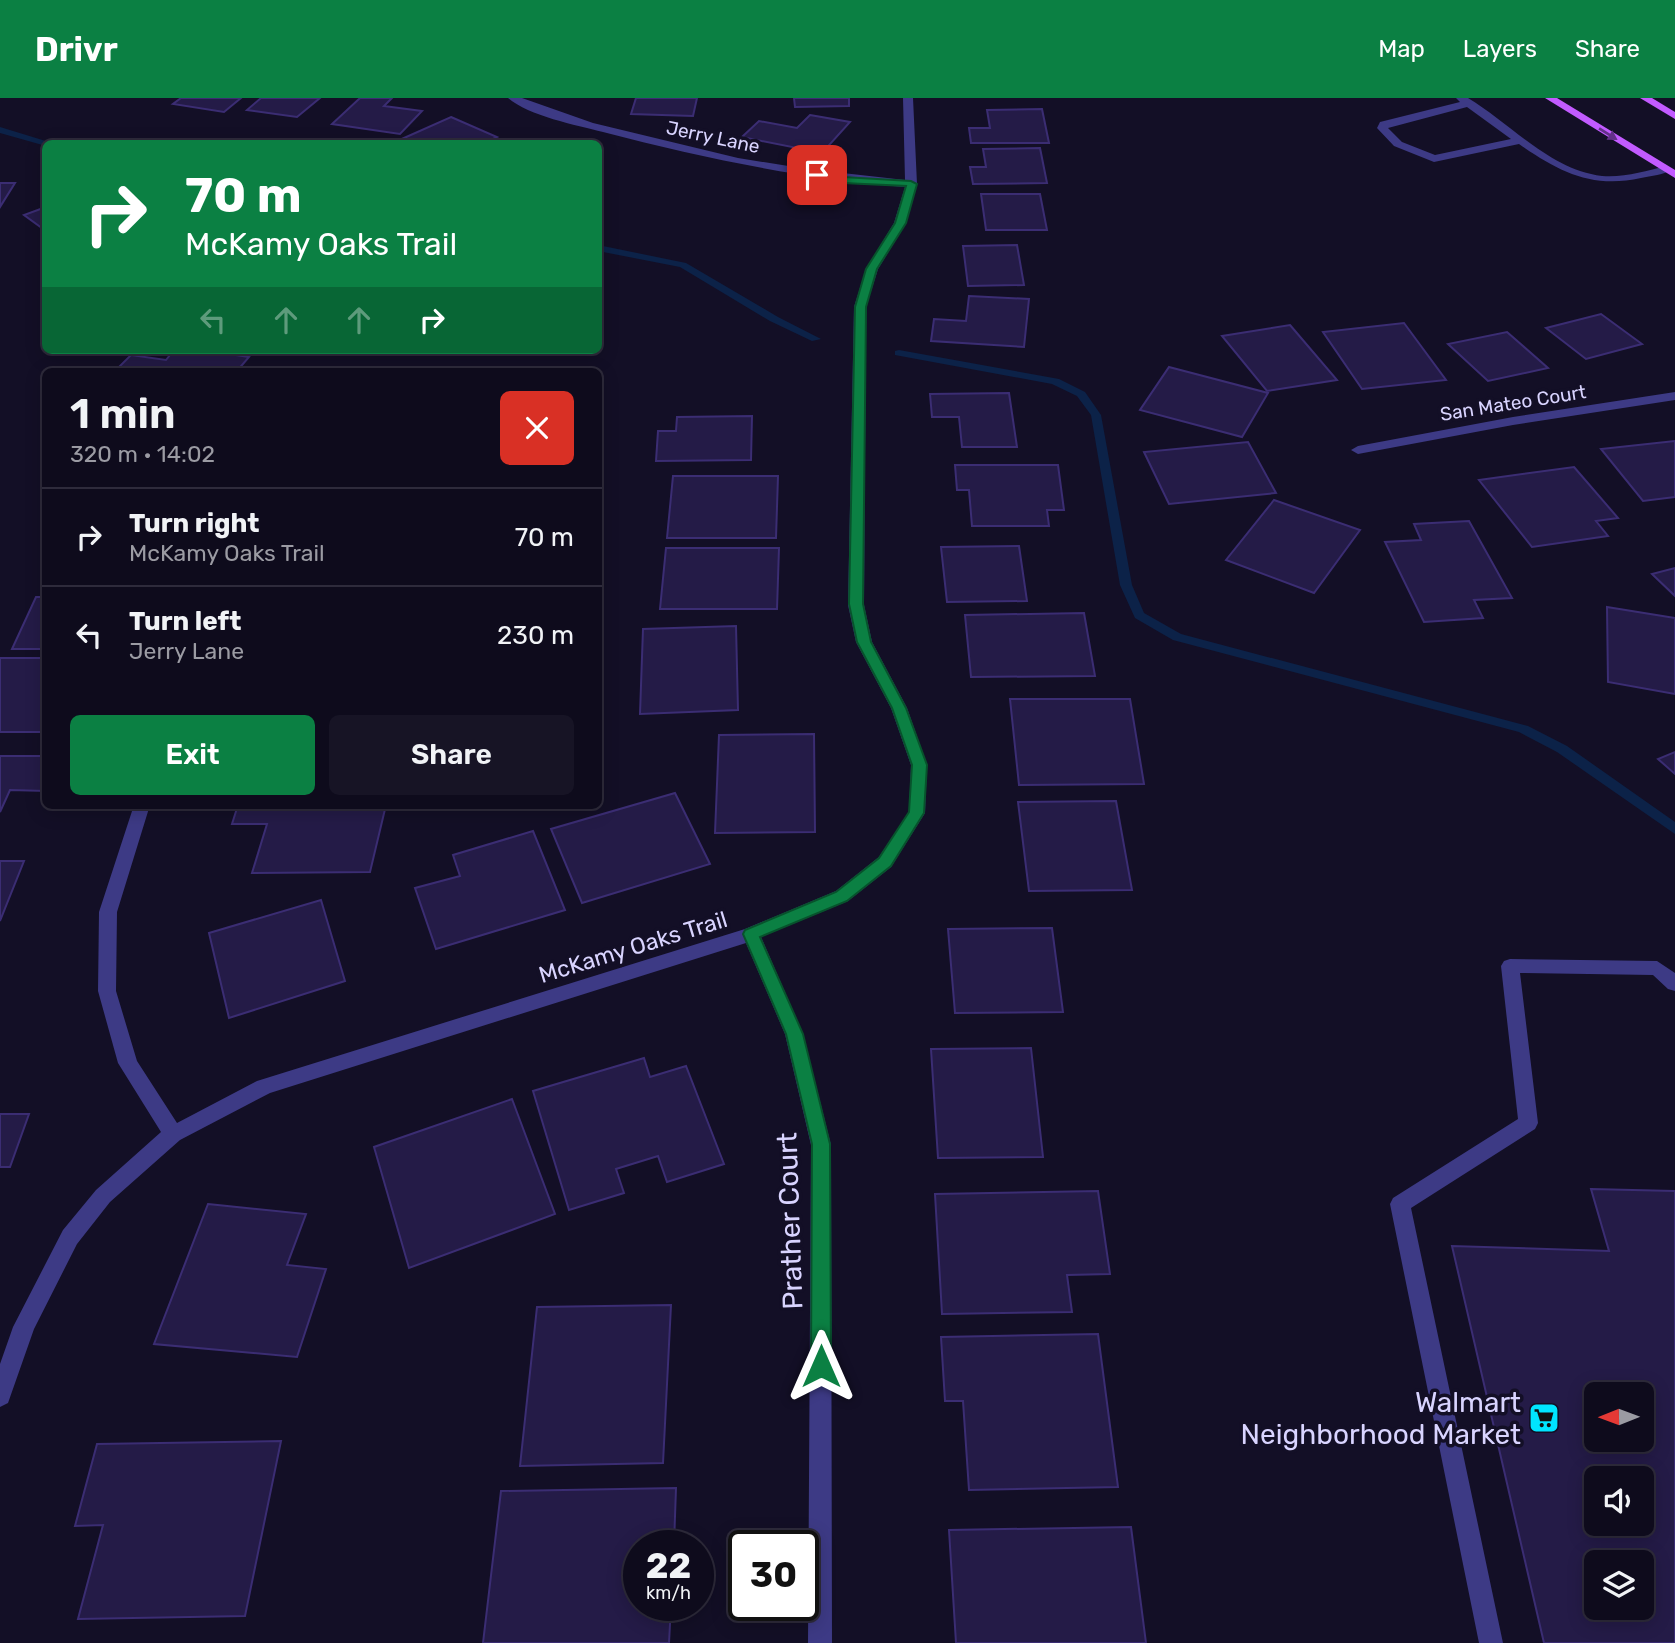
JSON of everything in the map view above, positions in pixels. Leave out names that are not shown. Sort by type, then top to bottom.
[{"type":"main road","points":[[1550,98],[1672,171]]},
{"type":"main road","points":[[1645,98],[1675,116]]},
{"type":"street","name":"Jerry Lane","points":[[513,98],[547,114],[706,156],[843,180],[911,184]]},
{"type":"street","points":[[536,108],[551,98]]},
{"type":"street","name":"McKamy Oaks Trail","points":[[0,1396],[24,1327],[70,1237],[103,1196],[173,1134],[264,1087],[751,934],[842,896],[885,862],[916,813],[919,765],[899,708],[864,642],[856,604],[860,307],[872,269],[900,223],[911,184],[908,98]]},
{"type":"street","points":[[1522,140],[1434,159],[1398,144],[1382,128],[1384,124],[1465,101],[1577,174],[1613,178],[1672,171]]},
{"type":"street","name":"San Mateo Court","points":[[1357,450],[1513,421],[1675,396]]},
{"type":"street","points":[[141,809],[108,912],[107,991],[128,1063],[173,1134]]},
{"type":"street","name":"Prather Court","points":[[751,934],[794,1034],[821,1144],[820,1643]]},
{"type":"street","points":[[1491,1643],[1400,1204],[1528,1123],[1510,966],[1657,968],[1675,984]]},
{"type":"building","points":[[181,98],[241,98],[224,112],[173,104]]},
{"type":"building","points":[[261,98],[320,98],[297,117],[247,110]]},
{"type":"building","points":[[360,98],[392,98],[384,106],[422,111],[400,134],[332,124]]},
{"type":"building","points":[[636,98],[697,98],[693,116],[631,114]]},
{"type":"building","points":[[794,98],[849,98],[849,106],[795,107]]},
{"type":"building","points":[[1042,109],[1049,143],[971,143],[969,128],[990,128],[987,110]]},
{"type":"building","points":[[810,115],[850,122],[822,153],[742,137],[759,121],[797,128]]},
{"type":"building","points":[[451,117],[497,137],[491,140],[399,140]]},
{"type":"building","points":[[1040,148],[1047,183],[973,184],[970,167],[986,167],[983,149]]},
{"type":"building","points":[[0,183],[15,183],[0,207]]},
{"type":"building","points":[[981,194],[1040,194],[1047,230],[986,230]]},
{"type":"building","points":[[42,208],[42,228],[24,215]]},
{"type":"building","points":[[1017,245],[1024,285],[968,286],[963,246]]},
{"type":"building","points":[[969,296],[1029,299],[1024,347],[931,341],[934,319],[966,321]]},
{"type":"building","points":[[1601,314],[1642,344],[1586,359],[1546,328]]},
{"type":"building","points":[[1404,323],[1446,380],[1362,389],[1323,332]]},
{"type":"building","points":[[1290,325],[1337,380],[1267,391],[1222,336]]},
{"type":"building","points":[[1507,332],[1548,368],[1488,381],[1448,344]]},
{"type":"building","points":[[171,354],[229,354],[249,357],[240,368],[118,368],[131,355],[166,360]]},
{"type":"building","points":[[1169,367],[1268,393],[1242,437],[1140,410]]},
{"type":"building","points":[[1009,393],[1017,447],[962,447],[959,417],[932,417],[930,394]]},
{"type":"building","points":[[752,416],[751,460],[656,461],[658,431],[676,431],[677,417]]},
{"type":"building","points":[[1675,441],[1675,497],[1643,501],[1601,449]]},
{"type":"building","points":[[1248,442],[1276,493],[1169,504],[1144,452]]},
{"type":"building","points":[[955,465],[1058,465],[1064,510],[1047,510],[1049,526],[972,526],[969,490],[957,490]]},
{"type":"building","points":[[1574,467],[1618,518],[1596,521],[1608,536],[1532,547],[1479,480]]},
{"type":"building","points":[[673,476],[778,476],[776,538],[667,538]]},
{"type":"building","points":[[1274,500],[1360,530],[1314,593],[1226,560]]},
{"type":"building","points":[[1469,521],[1512,598],[1474,600],[1483,618],[1424,622],[1385,542],[1421,540],[1414,524]]},
{"type":"building","points":[[1019,546],[1027,601],[947,602],[941,547]]},
{"type":"building","points":[[666,548],[779,548],[777,609],[660,609]]},
{"type":"building","points":[[1675,568],[1675,596],[1652,574]]},
{"type":"building","points":[[36,597],[42,597],[42,649],[12,649]]},
{"type":"building","points":[[1607,607],[1675,618],[1675,694],[1608,682]]},
{"type":"building","points":[[1084,613],[1095,676],[971,677],[965,615]]},
{"type":"building","points":[[736,626],[738,710],[640,714],[643,629]]},
{"type":"building","points":[[0,658],[42,658],[42,732],[0,732]]},
{"type":"building","points":[[1010,699],[1130,699],[1144,784],[1019,785]]},
{"type":"building","points":[[814,734],[815,832],[715,833],[719,735]]},
{"type":"building","points":[[1675,752],[1675,774],[1658,759]]},
{"type":"building","points":[[0,756],[42,756],[42,791],[10,790],[0,812]]},
{"type":"building","points":[[675,793],[710,864],[582,903],[551,829]]},
{"type":"building","points":[[1116,801],[1132,890],[1029,891],[1018,802]]},
{"type":"building","points":[[237,809],[385,809],[370,872],[252,873],[267,824],[232,824]]},
{"type":"building","points":[[533,831],[565,910],[436,949],[415,888],[460,876],[453,855]]},
{"type":"building","points":[[0,861],[24,861],[0,921]]},
{"type":"building","points":[[321,900],[345,981],[229,1018],[209,933]]},
{"type":"building","points":[[1052,928],[1063,1012],[955,1013],[948,929]]},
{"type":"building","points":[[1031,1048],[1043,1157],[938,1158],[931,1049]]},
{"type":"building","points":[[644,1058],[650,1077],[686,1066],[724,1164],[667,1182],[658,1156],[616,1169],[624,1193],[569,1210],[533,1091]]},
{"type":"building","points":[[512,1099],[555,1214],[409,1268],[374,1147]]},
{"type":"building","points":[[0,1114],[29,1114],[10,1167],[0,1167]]},
{"type":"building","name":"Walmart Neighborhood Market","points":[[1591,1189],[1675,1191],[1675,1643],[1544,1643],[1452,1246],[1609,1251]]},
{"type":"building","points":[[1098,1191],[1110,1274],[1067,1275],[1072,1312],[942,1314],[935,1194]]},
{"type":"building","points":[[208,1204],[306,1214],[287,1265],[326,1269],[297,1357],[154,1344]]},
{"type":"building","points":[[671,1305],[663,1463],[520,1466],[537,1307]]},
{"type":"building","points":[[1098,1334],[1118,1487],[969,1490],[963,1401],[945,1401],[941,1337]]},
{"type":"building","points":[[281,1441],[245,1616],[78,1619],[103,1525],[75,1526],[97,1444]]},
{"type":"building","points":[[676,1488],[675,1530],[623,1530],[623,1621],[670,1621],[669,1643],[483,1643],[501,1491]]},
{"type":"building","points":[[1131,1527],[1146,1643],[956,1643],[949,1530]]},
{"type":"waterway","points":[[0,130],[42,143]]},
{"type":"waterway","points":[[602,249],[683,265],[774,319],[816,339]]},
{"type":"waterway","points":[[899,353],[1055,381],[1081,394],[1096,415],[1126,585],[1139,615],[1177,637],[1523,729],[1562,749],[1675,829]]},
{"type":"place","name":"Walmart Neighborhood Market","points":[[1544,1418]]},
{"type":"route","points":[[817,175],[843,180],[911,184],[900,223],[872,269],[860,307],[856,604],[864,642],[899,708],[919,765],[916,813],[885,862],[842,896],[751,934],[794,1034],[821,1144],[821,1366]]}]
